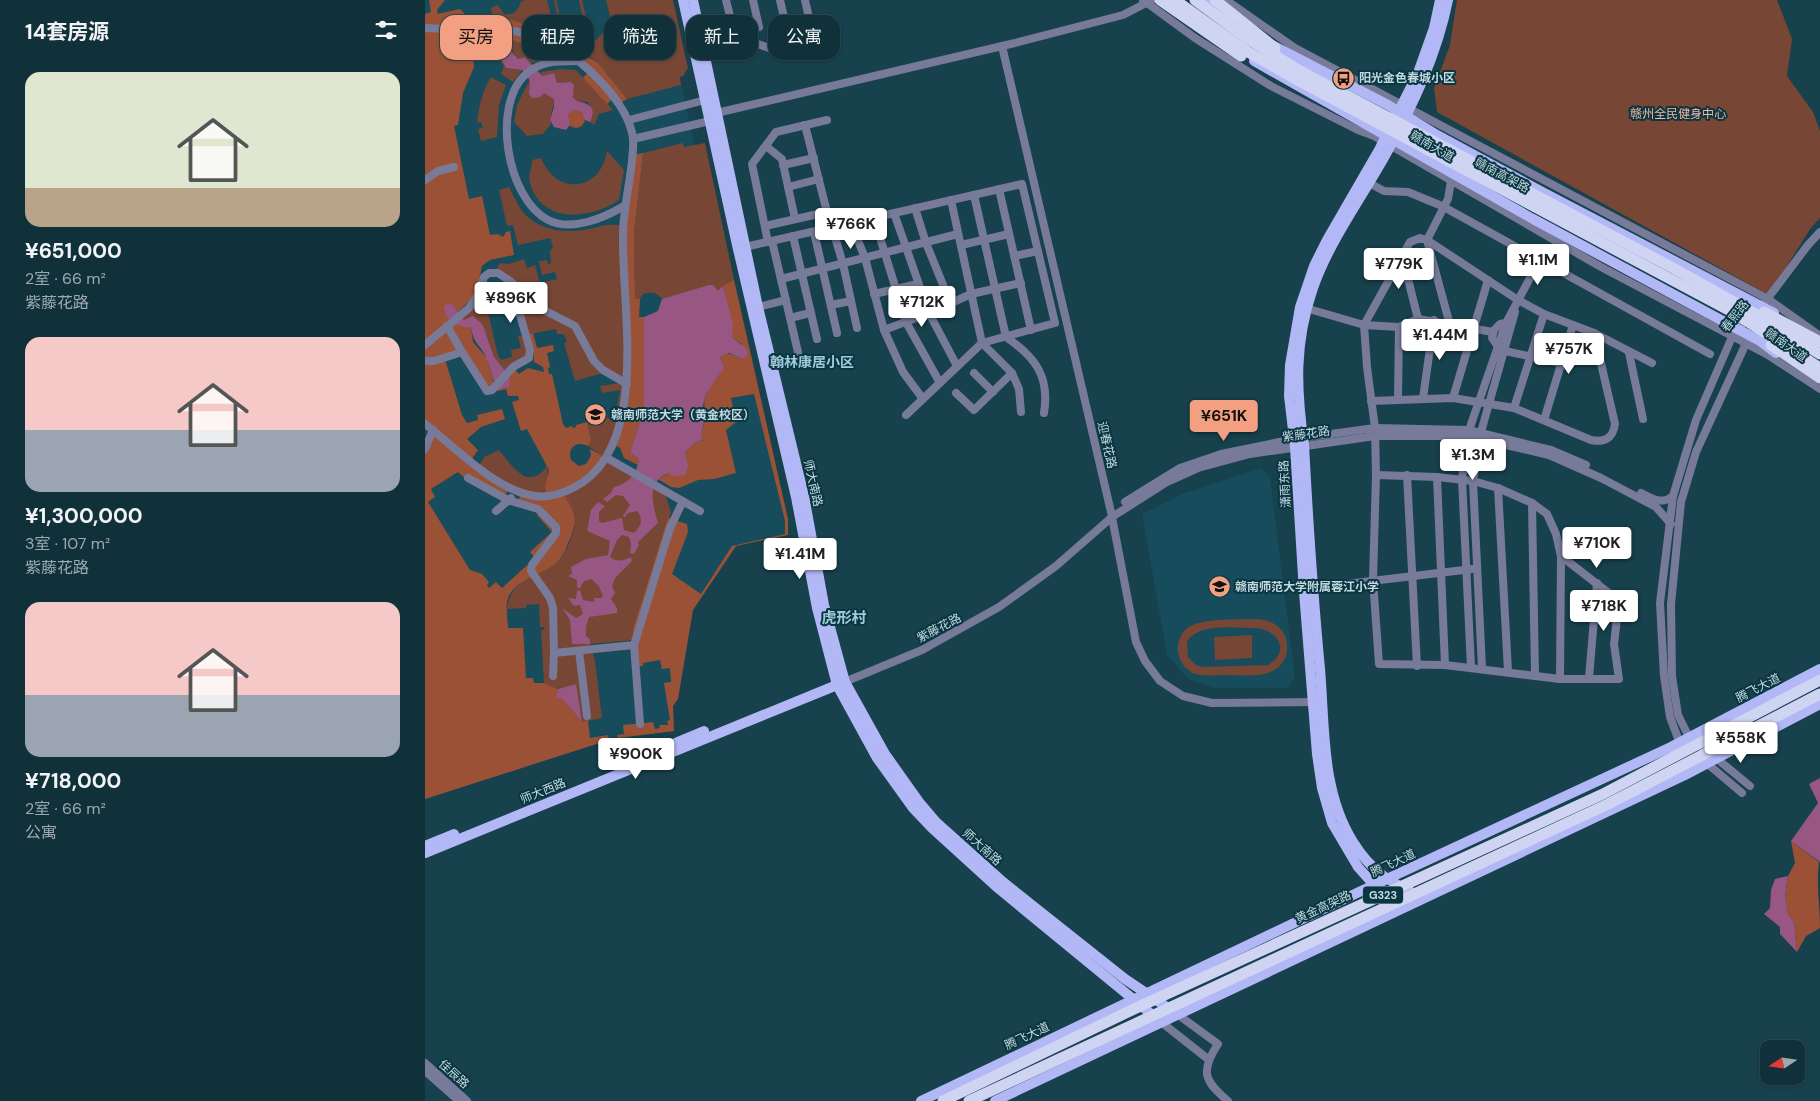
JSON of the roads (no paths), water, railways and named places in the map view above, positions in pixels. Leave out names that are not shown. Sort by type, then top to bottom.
[{"type":"highway","points":[[1160,0],[1244,58],[1303,78]]},
{"type":"highway","name":"赣南高架路","points":[[1175,0],[1248,52],[1303,78],[1644,259],[1750,311],[1820,354]]},
{"type":"highway","name":"赣南高架路","points":[[1195,0],[1303,78]]},
{"type":"highway","points":[[1215,0],[1303,78]]},
{"type":"highway","points":[[1644,259],[1732,295],[1820,343]]},
{"type":"highway","points":[[1644,259],[1820,378]]},
{"type":"highway","name":"赣南高架路","points":[[1644,259],[1736,314],[1820,368]]},
{"type":"highway","name":"黄金高架路","points":[[943,1101],[1134,1009],[1603,794],[1820,680]]},
{"type":"highway","name":"G323","points":[[969,1101],[1608,804],[1820,694]]},
{"type":"main road","name":"师大南路","points":[[683,0],[713,117],[796,498],[817,608],[840,681],[877,758],[908,801],[931,828],[999,889],[1161,1022]]},
{"type":"main road","name":"师大南路","points":[[693,0],[709,99]]},
{"type":"main road","name":"赣南大道","points":[[1165,0],[1202,28],[1279,77],[1388,140],[1748,339],[1820,383]]},
{"type":"main road","name":"赣南大道","points":[[1205,0],[1250,33],[1403,110],[1437,135],[1544,193],[1763,302],[1820,343]]},
{"type":"main road","name":"潇雨东路","points":[[1303,308],[1327,254],[1369,183],[1403,110],[1429,47],[1440,0]]},
{"type":"main road","name":"潇雨东路","points":[[1403,110],[1425,76],[1436,49],[1447,0]]},
{"type":"main road","name":"师大南路","points":[[713,117],[804,496],[840,681],[885,754],[937,822],[1003,882],[1146,994],[1177,1014]]},
{"type":"main road","name":"潇雨东路","points":[[1388,140],[1320,252],[1306,286],[1290,365],[1289,396],[1299,442],[1313,588],[1317,754],[1326,807],[1345,846],[1374,885],[1409,905]]},
{"type":"main road","name":"潇雨东路","points":[[1299,442],[1317,702],[1335,804],[1353,842],[1367,862],[1385,880],[1423,898]]},
{"type":"main road","name":"腾飞大道","points":[[921,1101],[1686,739],[1820,669]]},
{"type":"main road","name":"师大西路","points":[[425,846],[840,681]]},
{"type":"main road","name":"师大西路","points":[[425,853],[840,681]]},
{"type":"main road","points":[[995,1101],[1707,764],[1820,704]]},
{"type":"street","points":[[727,0],[735,36],[772,50],[814,40],[805,0]]},
{"type":"street","points":[[753,0],[759,27]]},
{"type":"street","points":[[780,0],[783,15]]},
{"type":"street","points":[[1226,0],[1295,48],[1403,110]]},
{"type":"street","points":[[633,139],[713,117],[1123,15],[1147,1],[1195,38],[1271,86],[1388,140],[1451,181],[1601,267],[1735,333]]},
{"type":"street","points":[[425,28],[503,29],[549,42],[577,61],[602,83],[629,120],[633,139],[624,206],[623,234],[627,384],[625,408],[614,445],[607,458],[581,484],[562,493],[547,497],[517,492],[497,481],[425,424]]},
{"type":"street","name":"迎春花路","points":[[1002,46],[1111,514],[1136,642],[1145,661],[1160,681],[1183,696],[1211,703],[1317,702]]},
{"type":"street","points":[[577,61],[557,61],[540,64],[525,75],[511,98],[506,124],[509,157],[528,204],[549,221],[571,224],[607,216],[624,206]]},
{"type":"street","points":[[629,120],[709,99]]},
{"type":"street","points":[[798,352],[781,279],[765,226],[752,164],[776,132],[827,120]]},
{"type":"street","points":[[765,226],[827,212],[805,125]]},
{"type":"street","points":[[766,146],[782,159],[795,219]]},
{"type":"street","points":[[783,165],[813,158]]},
{"type":"street","points":[[425,180],[437,172],[454,167]]},
{"type":"street","points":[[788,187],[819,179]]},
{"type":"street","points":[[1450,325],[1427,240],[1444,208],[1451,181]]},
{"type":"street","points":[[1369,183],[1384,191],[1408,192],[1444,208],[1710,354]]},
{"type":"street","points":[[745,247],[1022,184],[1055,323],[982,343],[906,415]]},
{"type":"street","points":[[999,189],[1031,330]]},
{"type":"street","points":[[974,195],[1006,337],[1025,350],[1040,369],[1047,396],[1044,412]]},
{"type":"street","points":[[951,200],[982,343],[1012,373],[1019,389],[1021,412]]},
{"type":"street","points":[[915,208],[926,243],[950,302]]},
{"type":"street","points":[[894,213],[929,313],[957,366]]},
{"type":"street","points":[[874,218],[906,322],[940,383]]},
{"type":"street","points":[[851,223],[865,258],[883,330],[903,372],[923,399]]},
{"type":"street","points":[[832,227],[843,264],[857,328]]},
{"type":"street","points":[[813,232],[837,333]]},
{"type":"street","points":[[1820,232],[1807,245],[1763,302],[1820,336]]},
{"type":"street","points":[[781,279],[958,234]]},
{"type":"street","points":[[961,245],[1009,234]]},
{"type":"street","points":[[793,236],[817,339]]},
{"type":"street","points":[[1561,556],[1619,601],[1614,644],[1619,679],[1560,679],[1471,666],[1379,664],[1373,580],[1376,475],[1375,432],[1364,325],[1401,255],[1410,242],[1420,238],[1427,240],[1518,300],[1544,314],[1594,333],[1629,353],[1652,363]]},
{"type":"street","points":[[1014,256],[1038,251]]},
{"type":"street","points":[[1401,255],[1418,319]]},
{"type":"street","points":[[1471,666],[1461,479],[1467,433],[1476,402],[1506,323],[1539,261]]},
{"type":"street","points":[[425,345],[469,308],[478,295],[484,278],[489,273],[498,273],[511,281],[536,306],[575,326],[594,361],[603,370],[627,384]]},
{"type":"street","points":[[1453,398],[1472,328],[1488,280]]},
{"type":"street","points":[[447,326],[482,386],[487,391],[492,390],[513,367],[529,358],[529,350],[511,281]]},
{"type":"street","points":[[883,330],[929,313],[971,294],[1021,283]]},
{"type":"street","points":[[874,294],[918,284]]},
{"type":"street","points":[[758,307],[786,300]]},
{"type":"street","points":[[1482,668],[1473,480],[1487,405],[1505,351],[1518,300]]},
{"type":"street","points":[[831,305],[851,301]]},
{"type":"street","name":"春熙路","points":[[1742,793],[1707,764],[1670,717],[1664,676],[1660,603],[1673,496],[1696,420],[1735,333],[1763,302]]},
{"type":"street","name":"春熙路","points":[[1750,786],[1717,759],[1686,739],[1679,715],[1672,676],[1671,604],[1681,502],[1696,452],[1763,302]]},
{"type":"street","points":[[1303,308],[1364,325],[1399,327],[1418,319],[1434,320],[1450,325],[1493,332]]},
{"type":"street","points":[[790,318],[810,313]]},
{"type":"street","points":[[1513,408],[1532,356],[1544,314]]},
{"type":"street","points":[[1423,398],[1434,320]]},
{"type":"street","points":[[1497,346],[1493,341],[1493,332],[1497,325],[1506,323]]},
{"type":"street","points":[[1544,420],[1573,324]]},
{"type":"street","points":[[1398,399],[1399,327]]},
{"type":"street","points":[[1371,402],[1398,399],[1453,398],[1513,408],[1600,442],[1614,434],[1614,413],[1594,333]]},
{"type":"street","points":[[1748,339],[1820,389]]},
{"type":"street","points":[[1505,351],[1561,363]]},
{"type":"street","points":[[425,361],[434,361],[461,352]]},
{"type":"street","points":[[1629,353],[1643,419]]},
{"type":"street","points":[[974,373],[993,392]]},
{"type":"street","points":[[956,393],[974,410],[1012,373]]},
{"type":"street","points":[[425,449],[433,430]]},
{"type":"street","name":"紫藤花路","points":[[840,681],[922,650],[987,615],[1056,566],[1111,514],[1165,476],[1196,462],[1248,447],[1375,432],[1467,433],[1551,450],[1658,502],[1669,500],[1673,496]]},
{"type":"street","name":"紫藤花路","points":[[1480,436],[1549,455],[1601,478],[1656,507],[1671,524]]},
{"type":"street","points":[[607,458],[700,511]]},
{"type":"street","points":[[1376,475],[1407,475],[1473,480],[1498,488],[1532,503],[1547,514],[1556,534],[1561,556],[1560,679]]},
{"type":"street","points":[[1407,475],[1417,666]]},
{"type":"street","points":[[1437,477],[1445,665]]},
{"type":"street","points":[[468,478],[508,500],[538,509],[556,527],[556,533],[532,565],[531,571],[550,598],[553,608],[553,676]]},
{"type":"street","points":[[1498,488],[1508,671]]},
{"type":"street","points":[[496,512],[517,492]]},
{"type":"street","points":[[640,724],[634,645],[670,528],[683,501]]},
{"type":"street","points":[[1532,503],[1535,675]]},
{"type":"street","points":[[1313,588],[1478,568]]},
{"type":"street","points":[[1589,678],[1597,583]]},
{"type":"street","points":[[554,653],[634,645]]},
{"type":"street","points":[[579,651],[587,716]]},
{"type":"street","points":[[1177,1014],[1218,1044],[1208,1059],[1205,1073],[1209,1083],[1228,1101]]},
{"type":"street","points":[[1161,1022],[1208,1059]]},
{"type":"street","name":"佳辰路","points":[[425,1063],[467,1101]]},
{"type":"street","name":"佳辰路","points":[[425,1071],[459,1101]]},
{"type":"place","name":"阳光金色春城小区","points":[[1343,78]]},
{"type":"place","name":"赣南师范大学（黄金校区）","points":[[595,415]]},
{"type":"place","name":"赣南师范大学附属蓉江小学","points":[[1219,587]]},
{"type":"district","name":"翰林康居小区","points":[[812,362]]},
{"type":"district","name":"虎形村","points":[[844,618]]},
{"type":"park label","name":"赣州全民健身中心","points":[[1678,114]]}]
